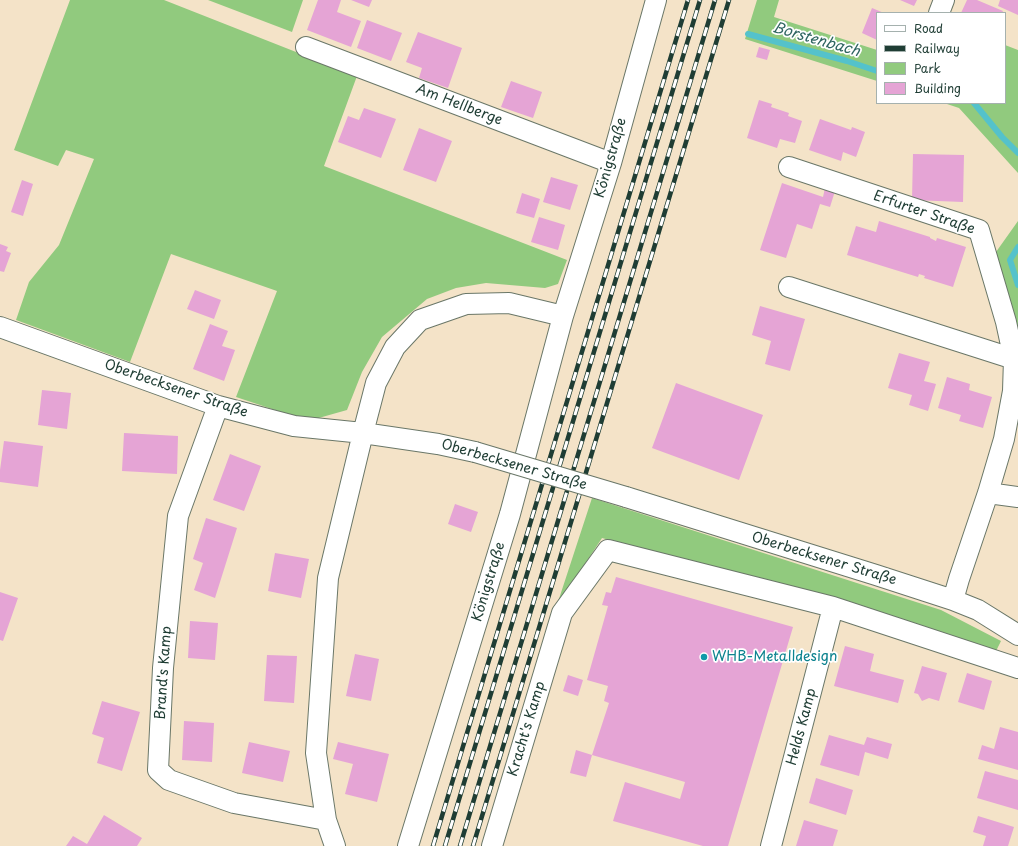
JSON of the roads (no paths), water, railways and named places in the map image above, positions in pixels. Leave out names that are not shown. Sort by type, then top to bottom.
[{"type":"street","name":"Königstraße","points":[[408,846],[510,514],[563,316],[611,163],[656,0]]},
{"type":"street","points":[[939,12],[944,0]]},
{"type":"street","name":"Am Hellberge","points":[[306,47],[611,163]]},
{"type":"street","name":"Erfurter Straße","points":[[789,167],[979,230],[1006,322],[1014,359],[1013,391],[1004,439],[953,600]]},
{"type":"street","points":[[789,287],[1014,359]]},
{"type":"street","points":[[335,846],[326,820],[316,753],[328,578],[362,433],[376,383],[395,347],[420,320],[466,304],[509,303],[563,316]]},
{"type":"street","name":"Oberbecksener Straße","points":[[1,334],[218,406],[294,426],[362,433],[438,444],[475,452],[626,497],[953,600],[978,610],[1018,635]]},
{"type":"street","name":"Brand's Kamp","points":[[218,406],[178,516],[163,668],[158,770],[169,780],[234,803],[326,820]]},
{"type":"street","points":[[988,493],[1018,497]]},
{"type":"street","name":"Kracht's Kamp","points":[[492,846],[562,613],[608,550],[833,608]]},
{"type":"street","points":[[833,608],[1018,668]]},
{"type":"street","name":"Helds Kamp","points":[[771,846],[833,608]]},
{"type":"waterway","name":"Borstenbach","points":[[748,34],[847,61],[876,71]]},
{"type":"waterway","name":"Borstenbach","points":[[975,104],[1002,137],[1018,153]]},
{"type":"waterway","name":"Borstenbach","points":[[1018,247],[1010,260],[1018,285]]},
{"type":"railway","points":[[433,846],[688,0]]},
{"type":"railway","points":[[445,846],[700,0]]},
{"type":"railway","points":[[460,846],[715,0]]},
{"type":"railway","points":[[473,846],[729,0]]},
{"type":"place","name":"WHB-Metalldesign","points":[[704,657]]}]
